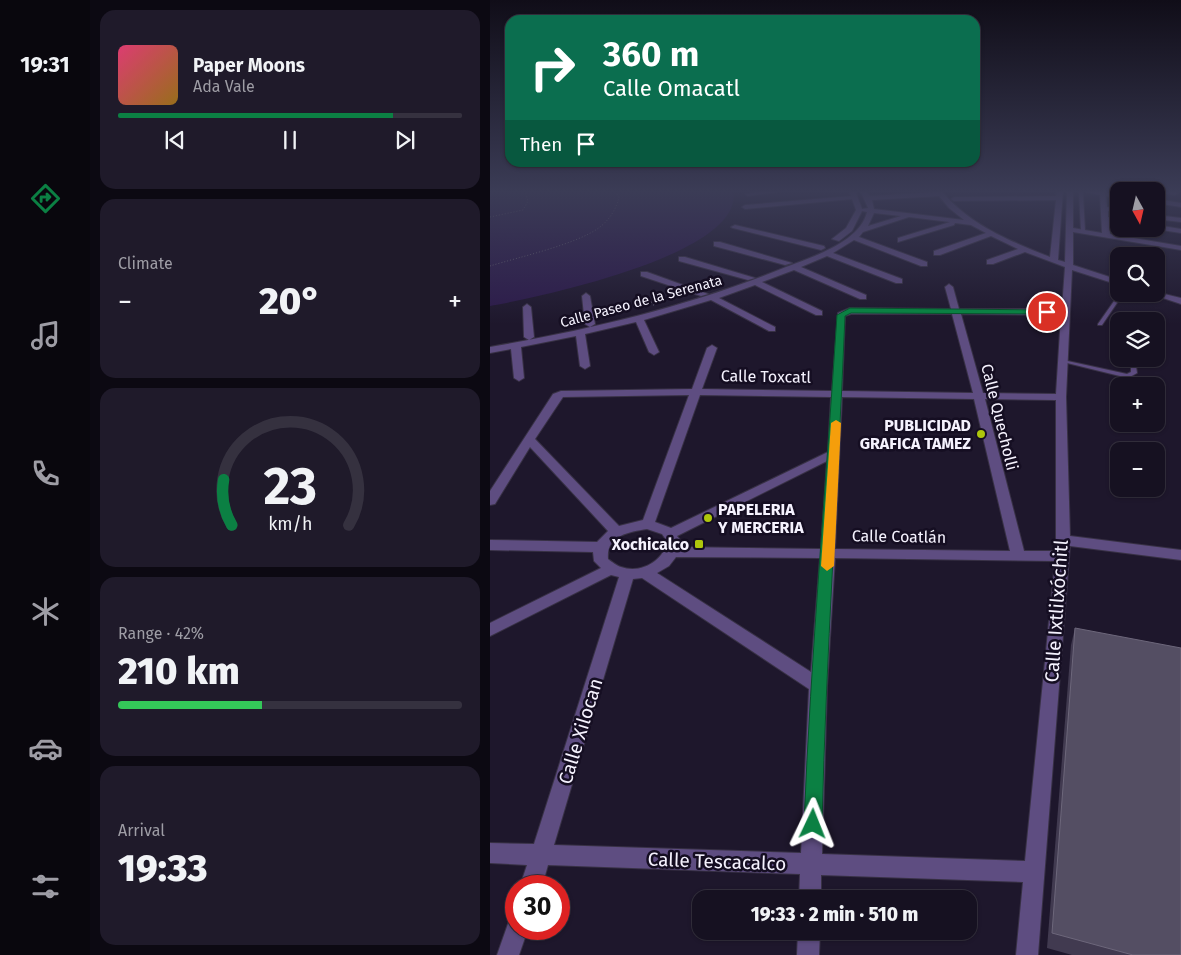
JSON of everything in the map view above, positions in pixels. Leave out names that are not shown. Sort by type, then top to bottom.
[{"type":"street","points":[[763,235],[824,251],[899,282]]},
{"type":"street","name":"Calle Paseo de la Serenata","points":[[824,251],[843,235]]},
{"type":"street","name":"Calle Paseo de la Serenata","points":[[490,350],[580,333],[713,298],[824,251],[855,235]]},
{"type":"street","points":[[857,235],[924,264]]},
{"type":"street","points":[[901,240],[918,235]]},
{"type":"street","points":[[937,253],[989,235]]},
{"type":"street","points":[[992,235],[1110,279]]},
{"type":"street","points":[[1005,235],[1054,258]]},
{"type":"street","points":[[1054,258],[1057,235]]},
{"type":"street","name":"Calle Ixtlilxóchitl","points":[[1027,955],[1063,548],[1061,397],[1068,235]]},
{"type":"street","points":[[1106,235],[1181,248]]},
{"type":"street","points":[[718,244],[791,265],[863,297]]},
{"type":"street","points":[[990,262],[1026,249]]},
{"type":"street","points":[[682,259],[754,280],[819,313]]},
{"type":"street","points":[[1068,263],[1110,275]]},
{"type":"street","points":[[644,274],[704,294]]},
{"type":"street","name":"Calle Paseo de la Serenata","points":[[490,343],[590,324],[754,280]]},
{"type":"street","name":"Calle Quecholli","points":[[949,287],[979,396],[1018,556]]},
{"type":"street","points":[[1165,291],[1181,295]]},
{"type":"street","points":[[586,296],[590,324]]},
{"type":"street","points":[[1165,297],[1181,301]]},
{"type":"street","points":[[713,298],[772,329]]},
{"type":"street","points":[[527,306],[529,337]]},
{"type":"street","points":[[811,890],[818,686],[838,394],[841,315],[850,311],[1065,312]]},
{"type":"street","points":[[640,318],[654,352]]},
{"type":"street","points":[[580,333],[586,366]]},
{"type":"street","points":[[516,346],[519,378]]},
{"type":"street","points":[[648,524],[712,348]]},
{"type":"street","name":"Calle Toxcatl","points":[[529,439],[557,396],[561,394],[697,392],[1061,397]]},
{"type":"street","points":[[490,501],[529,439],[617,532]]},
{"type":"street","points":[[671,533],[834,453]]},
{"type":"street","points":[[490,545],[601,547],[617,532],[630,526],[648,524],[660,527],[671,533],[676,543],[674,552],[661,566],[646,573],[627,575],[609,570],[601,561],[601,547]]},
{"type":"street","name":"Calle Coatlán","points":[[674,552],[828,552],[1018,556],[1063,548],[1181,555]]},
{"type":"street","points":[[490,630],[609,570]]},
{"type":"street","points":[[646,573],[818,686]]},
{"type":"street","name":"Calle Xilocan","points":[[535,875],[627,575]]},
{"type":"street","name":"Calle Tescacalco","points":[[490,854],[1034,872]]},
{"type":"street","points":[[508,955],[513,940]]},
{"type":"street","points":[[808,955],[809,940]]},
{"type":"lane","points":[[1100,324],[1116,302]]},
{"type":"lane","points":[[1063,361],[1128,376],[1134,373],[1134,367]]},
{"type":"path","points":[[490,266],[567,242],[583,235]]},
{"type":"path","points":[[643,296],[657,307]]},
{"type":"shaded area","points":[[490,235],[707,235],[675,253],[634,269],[549,294],[490,306]]},
{"type":"building","points":[[1075,628],[1181,648],[1181,955],[1133,955],[1052,933]]},
{"type":"slow traffic","points":[[827,566],[836,423]]},
{"type":"place","name":"PUBLICIDAD GRAFICA TAMEZ","points":[[981,434]]},
{"type":"place","name":"PAPELERIA Y MERCERIA","points":[[708,518]]},
{"type":"place","name":"Xochicalco","points":[[699,544]]},
{"type":"route","points":[[813,824],[818,686],[838,394],[841,315],[844,312],[850,311],[1047,312]]}]
